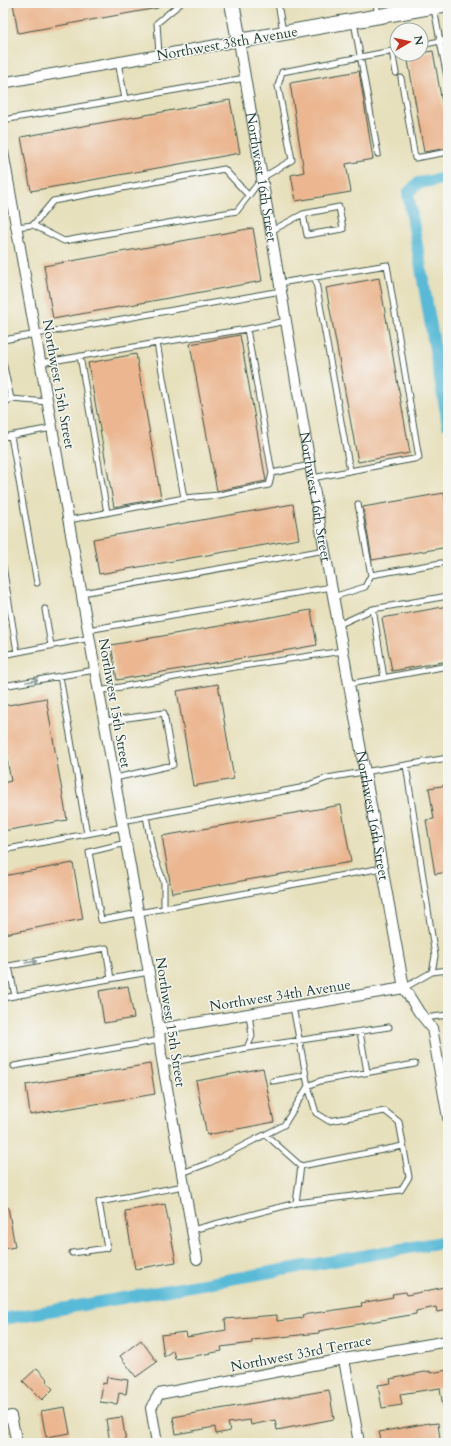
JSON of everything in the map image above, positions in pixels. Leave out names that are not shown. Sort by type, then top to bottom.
[{"type":"street","name":"Northwest 16th Street","points":[[232,3],[312,478],[404,988]]},
{"type":"street","name":"Northwest 38th Avenue","points":[[5,84],[118,62],[354,21],[377,10],[434,7],[448,4]]},
{"type":"street","name":"Northwest 15th Street","points":[[3,153],[160,1029],[163,1064],[197,1259]]},
{"type":"street","name":"Northwest 34th Avenue","points":[[160,1029],[404,988]]},
{"type":"street","points":[[404,988],[432,1028],[448,1118]]},
{"type":"street","name":"Northwest 33rd Terrace","points":[[157,1443],[151,1408],[159,1394],[448,1341]]},
{"type":"street","points":[[344,1359],[359,1443]]},
{"type":"street","points":[[7,1417],[17,1443]]},
{"type":"lane","points":[[159,55],[157,23],[181,3]]},
{"type":"lane","points":[[278,3],[284,34]]},
{"type":"lane","points":[[434,7],[448,82]]},
{"type":"lane","points":[[354,21],[378,154]]},
{"type":"lane","points":[[429,44],[448,40]]},
{"type":"lane","points":[[16,227],[33,225],[64,241],[237,211],[262,178],[292,160],[278,86],[282,72],[389,51]]},
{"type":"lane","points":[[118,62],[125,99]]},
{"type":"lane","points":[[396,62],[396,73]]},
{"type":"lane","points":[[3,120],[245,78]]},
{"type":"lane","points":[[401,78],[415,158],[448,152]]},
{"type":"lane","points":[[33,225],[53,201],[224,169],[249,196]]},
{"type":"lane","points":[[271,231],[303,214],[339,207],[343,229],[307,235],[303,214]]},
{"type":"lane","points":[[3,340],[280,287],[315,277],[387,265],[419,458],[312,478]]},
{"type":"lane","points":[[315,277],[350,471]]},
{"type":"lane","points":[[41,363],[247,329],[286,321]]},
{"type":"lane","points":[[69,520],[184,498],[219,495],[269,485],[272,474],[247,329]]},
{"type":"lane","points":[[157,343],[184,498]]},
{"type":"lane","points":[[80,356],[106,512]]},
{"type":"lane","points":[[3,362],[11,399]]},
{"type":"lane","points":[[3,404],[11,399],[48,402]]},
{"type":"lane","points":[[3,437],[52,428]]},
{"type":"lane","points":[[11,436],[37,583]]},
{"type":"lane","points":[[272,474],[310,465]]},
{"type":"lane","points":[[333,598],[365,587],[371,575],[358,504]]},
{"type":"lane","points":[[82,593],[325,550]]},
{"type":"lane","points":[[371,575],[441,563]]},
{"type":"lane","points":[[3,566],[17,652]]},
{"type":"lane","points":[[3,655],[51,646],[89,634],[332,587]]},
{"type":"lane","points":[[338,625],[372,609],[448,596]]},
{"type":"lane","points":[[45,609],[51,646]]},
{"type":"lane","points":[[372,609],[384,678]]},
{"type":"lane","points":[[99,691],[202,672],[343,651]]},
{"type":"lane","points":[[349,684],[448,666]]},
{"type":"lane","points":[[3,686],[95,670]]},
{"type":"lane","points":[[60,676],[87,834]]},
{"type":"lane","points":[[105,721],[164,713],[173,765],[115,778]]},
{"type":"lane","points":[[3,850],[87,834],[146,816],[300,788],[327,778],[448,758]]},
{"type":"lane","points":[[406,765],[435,956],[432,972]]},
{"type":"lane","points":[[146,816],[153,854],[164,882],[164,909]]},
{"type":"lane","points":[[126,843],[89,852],[101,920],[382,868]]},
{"type":"lane","points":[[15,996],[9,966],[106,948],[112,979]]},
{"type":"lane","points":[[404,988],[432,972],[448,970]]},
{"type":"lane","points":[[3,998],[149,972]]},
{"type":"lane","points":[[192,1230],[296,1203],[401,1190],[409,1177],[399,1122],[386,1110],[329,1121],[316,1113],[308,1086],[294,1007]]},
{"type":"lane","points":[[246,1048],[252,1036],[249,1014]]},
{"type":"lane","points":[[424,1018],[448,1015]]},
{"type":"lane","points":[[163,1064],[246,1048],[389,1027]]},
{"type":"lane","points":[[360,1032],[367,1072]]},
{"type":"lane","points":[[14,1066],[160,1040]]},
{"type":"lane","points":[[182,1173],[209,1163],[284,1126],[308,1086],[320,1080],[415,1064]]},
{"type":"lane","points":[[273,1081],[306,1075]]},
{"type":"lane","points":[[266,1135],[301,1166]]},
{"type":"lane","points":[[301,1166],[403,1146]]},
{"type":"lane","points":[[296,1203],[301,1166]]},
{"type":"lane","points":[[72,1253],[107,1248],[99,1202],[184,1186]]},
{"type":"building","points":[[13,3],[158,3],[158,8],[18,33]]},
{"type":"building","points":[[433,51],[448,137],[448,148],[424,152],[408,62],[429,62],[429,52]]},
{"type":"building","points":[[359,71],[373,159],[346,164],[351,192],[296,201],[291,175],[304,172],[290,83]]},
{"type":"building","points":[[230,100],[240,153],[31,191],[21,137]]},
{"type":"building","points":[[253,228],[262,281],[53,319],[44,266]]},
{"type":"building","points":[[379,278],[410,453],[358,462],[326,288]]},
{"type":"building","points":[[240,335],[266,481],[217,491],[190,344]]},
{"type":"building","points":[[136,354],[161,498],[114,507],[88,363]]},
{"type":"building","points":[[444,493],[448,516],[448,547],[372,560],[363,507]]},
{"type":"building","points":[[293,504],[299,539],[99,574],[93,539]]},
{"type":"building","points":[[448,606],[448,661],[392,671],[382,618]]},
{"type":"building","points":[[311,610],[317,645],[117,680],[111,645]]},
{"type":"building","points":[[218,684],[234,779],[193,786],[177,691]]},
{"type":"building","points":[[46,698],[67,820],[3,831],[3,783],[11,781],[6,754],[3,754],[3,706]]},
{"type":"building","points":[[448,785],[448,872],[435,874],[426,820],[434,819],[429,788]]},
{"type":"building","points":[[341,805],[351,862],[172,893],[162,836]]},
{"type":"building","points":[[73,863],[83,919],[4,934],[3,876]]},
{"type":"building","points":[[128,986],[134,1018],[104,1023],[99,991]]},
{"type":"building","points":[[150,1064],[155,1094],[30,1115],[26,1085]]},
{"type":"building","points":[[263,1068],[274,1122],[207,1135],[196,1081]]},
{"type":"building","points":[[165,1204],[176,1262],[135,1269],[125,1211]]},
{"type":"building","points":[[8,1207],[15,1247],[3,1249],[3,1208]]},
{"type":"building","points":[[444,1287],[448,1310],[437,1312],[436,1307],[416,1311],[416,1314],[319,1331],[319,1333],[252,1340],[252,1343],[221,1347],[222,1351],[189,1357],[175,1359],[173,1350],[164,1357],[161,1335],[186,1332],[187,1337],[226,1330],[225,1319],[277,1315],[277,1321],[303,1318],[302,1315],[362,1306],[361,1303],[393,1297],[392,1294],[406,1292],[407,1295]]},
{"type":"building","points":[[141,1340],[157,1362],[136,1377],[120,1356]]},
{"type":"building","points":[[37,1368],[48,1380],[46,1381],[53,1389],[42,1400],[23,1381]]},
{"type":"building","points":[[448,1370],[448,1406],[443,1407],[440,1388],[400,1394],[402,1405],[382,1408],[378,1385],[391,1383],[390,1379],[430,1371],[430,1373]]},
{"type":"building","points":[[107,1377],[128,1380],[126,1394],[119,1393],[117,1404],[100,1402],[103,1383],[106,1384]]},
{"type":"building","points":[[329,1390],[334,1419],[277,1430],[275,1420],[251,1425],[250,1420],[228,1423],[230,1431],[216,1434],[215,1427],[176,1434],[173,1417]]},
{"type":"building","points":[[65,1407],[70,1433],[46,1437],[41,1411]]},
{"type":"building","points":[[122,1417],[126,1442],[110,1443],[106,1419]]},
{"type":"building","points":[[429,1423],[438,1423],[440,1440],[422,1443],[382,1443],[379,1432]]},
{"type":"waterway","points":[[448,178],[418,183],[408,193],[448,425]]},
{"type":"waterway","points":[[3,1319],[448,1241]]}]
